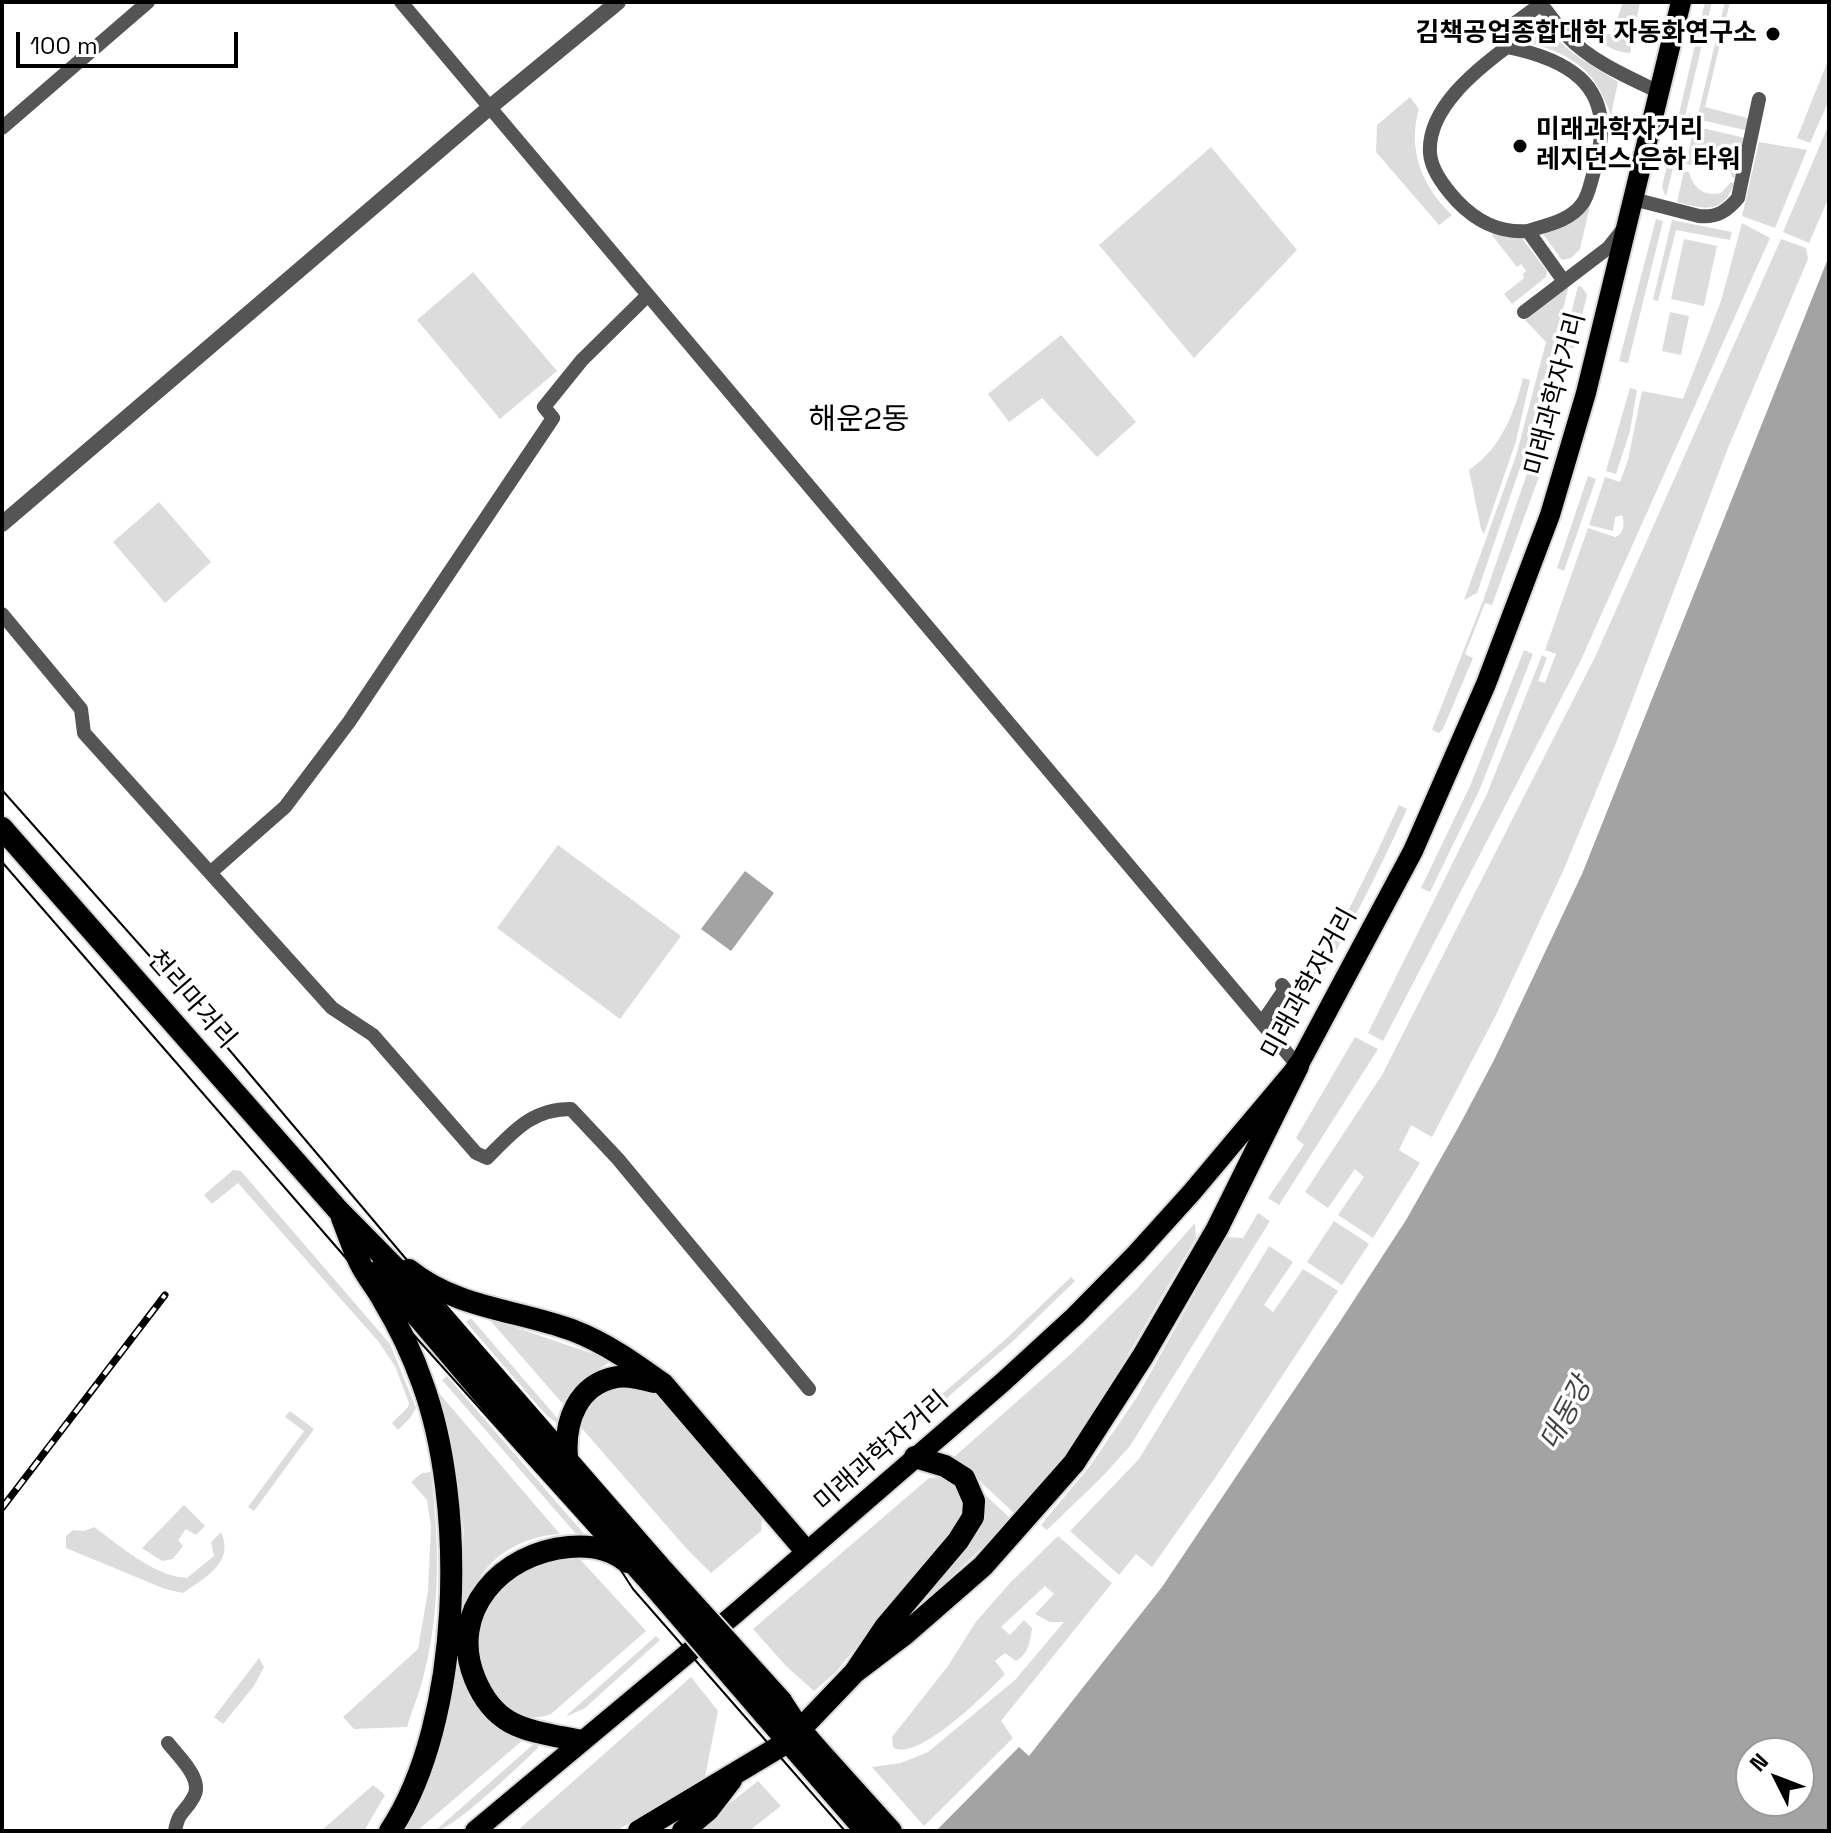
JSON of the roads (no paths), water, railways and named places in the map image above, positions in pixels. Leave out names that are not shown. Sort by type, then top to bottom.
[{"type":"highway","name":"천리마거리","points":[[2,828],[338,1210],[413,1286],[567,1458],[653,1572]]},
{"type":"highway","points":[[639,1831],[795,1735],[855,1672],[905,1634],[983,1566],[1074,1463],[1143,1356],[1217,1229],[1298,1066]]},
{"type":"highway","points":[[338,1210],[412,1273],[450,1296],[570,1330],[609,1346],[663,1384],[806,1551]]},
{"type":"highway","points":[[338,1210],[361,1265],[399,1329],[422,1381],[439,1435],[450,1511],[449,1614],[440,1698],[413,1787],[390,1831]]},
{"type":"highway","name":"천리마거리","points":[[338,1210],[395,1290],[524,1442],[653,1572]]},
{"type":"highway","points":[[567,1458],[571,1414],[589,1389],[619,1376],[663,1384]]},
{"type":"highway","points":[[855,1672],[886,1626],[958,1541],[973,1517],[974,1501],[964,1478],[945,1466],[915,1457]]},
{"type":"highway","points":[[581,1741],[510,1722],[486,1699],[471,1669],[467,1637],[472,1617],[485,1592],[506,1569],[543,1551],[586,1546],[617,1554],[653,1572],[812,1755],[866,1831]]},
{"type":"highway","points":[[812,1755],[891,1831]]},
{"type":"highway","points":[[683,1831],[708,1810],[739,1769]]},
{"type":"main road","name":"미래과학자거리","points":[[475,1831],[1014,1373],[1136,1254],[1243,1134],[1298,1066],[1413,851],[1486,684],[1550,515],[1586,393],[1681,2]]},
{"type":"street","points":[[2,128],[148,2]]},
{"type":"street","points":[[401,2],[1298,1066]]},
{"type":"street","points":[[2,524],[489,108],[618,2]]},
{"type":"street","points":[[1507,47],[1555,63],[1581,79],[1599,104],[1602,120],[1597,161],[1583,204],[1560,221],[1528,231],[1508,232],[1494,228],[1465,209],[1442,184],[1430,154],[1435,128],[1451,97],[1474,71],[1507,47],[1511,26],[1540,3],[1569,38],[1591,55],[1659,92]]},
{"type":"street","points":[[1633,199],[1709,217],[1729,208],[1738,198],[1759,99]]},
{"type":"street","points":[[1524,312],[1608,248],[1626,224]]},
{"type":"street","points":[[1528,231],[1563,280]]},
{"type":"street","points":[[210,873],[285,807],[349,722],[553,418],[544,407],[582,360],[648,295]]},
{"type":"street","points":[[2,614],[81,709],[84,733],[332,1008],[373,1035],[476,1153],[487,1158],[532,1117],[552,1109],[571,1109],[628,1171],[809,1389]]},
{"type":"street","points":[[1262,1023],[1285,989],[1282,985]]},
{"type":"street","points":[[168,1743],[194,1778],[197,1790],[179,1814],[175,1831]]},
{"type":"water","name":"대동강","points":[[1829,256],[1829,1831],[936,1831],[1019,1747],[1029,1756],[1162,1587],[1406,1220],[1494,1060],[1582,874]]},
{"type":"water","points":[[745,871],[774,893],[731,951],[701,929]]},
{"type":"tram line","points":[[2,790],[155,962],[423,1279],[899,1831]]},
{"type":"tram line","points":[[2,862],[385,1303],[609,1552],[633,1589],[845,1831]]},
{"type":"railway","points":[[2,1508],[165,1295]]},
{"type":"place","name":"김책공업종합대학 자동화연구소","points":[[1773,34]]},
{"type":"place","name":"미래과학자거리 레지던스 은하 타워","points":[[1520,146]]},
{"type":"district","name":"해운2동","points":[[859,421]]}]
